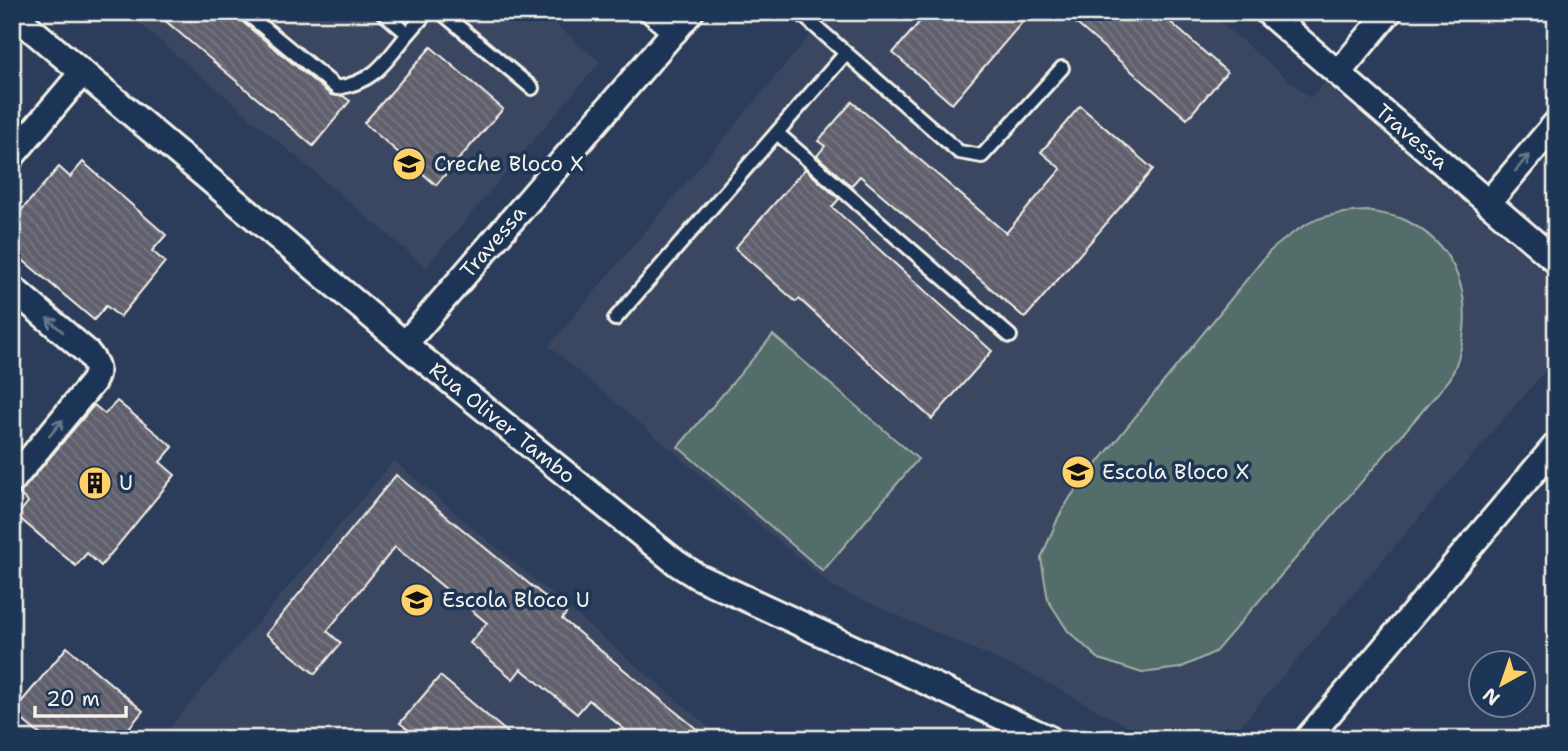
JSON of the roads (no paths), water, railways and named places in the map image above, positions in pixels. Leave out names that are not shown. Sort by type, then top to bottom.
[{"type":"street","points":[[653,12],[683,22]]},
{"type":"street","name":"Rua Oliver Tambo","points":[[12,13],[405,344],[677,564],[697,576],[1050,739]]},
{"type":"street","name":"Travessa","points":[[1270,15],[1556,261]]},
{"type":"street","points":[[1338,73],[1382,20]]},
{"type":"street","name":"Travessa","points":[[405,344],[683,22]]},
{"type":"street","points":[[12,156],[82,73]]},
{"type":"street","points":[[1488,203],[1556,123]]},
{"type":"street","points":[[12,288],[87,352],[96,363],[98,373],[12,481]]},
{"type":"street","points":[[1307,739],[1556,445]]},
{"type":"lane","points":[[245,12],[337,88],[356,84],[374,75],[427,12]]},
{"type":"lane","points":[[382,12],[408,34]]},
{"type":"lane","points":[[441,12],[532,88]]},
{"type":"lane","points":[[799,12],[959,152],[982,156],[1062,68]]},
{"type":"lane","points":[[615,319],[846,54]]},
{"type":"lane","points":[[777,133],[1010,336]]},
{"type":"place","name":"Creche Bloco X","points":[[409,164]]},
{"type":"place","name":"Escola Bloco X","points":[[1078,472]]},
{"type":"place","name":"U","points":[[95,483]]},
{"type":"place","name":"Escola Bloco U","points":[[417,600]]}]
